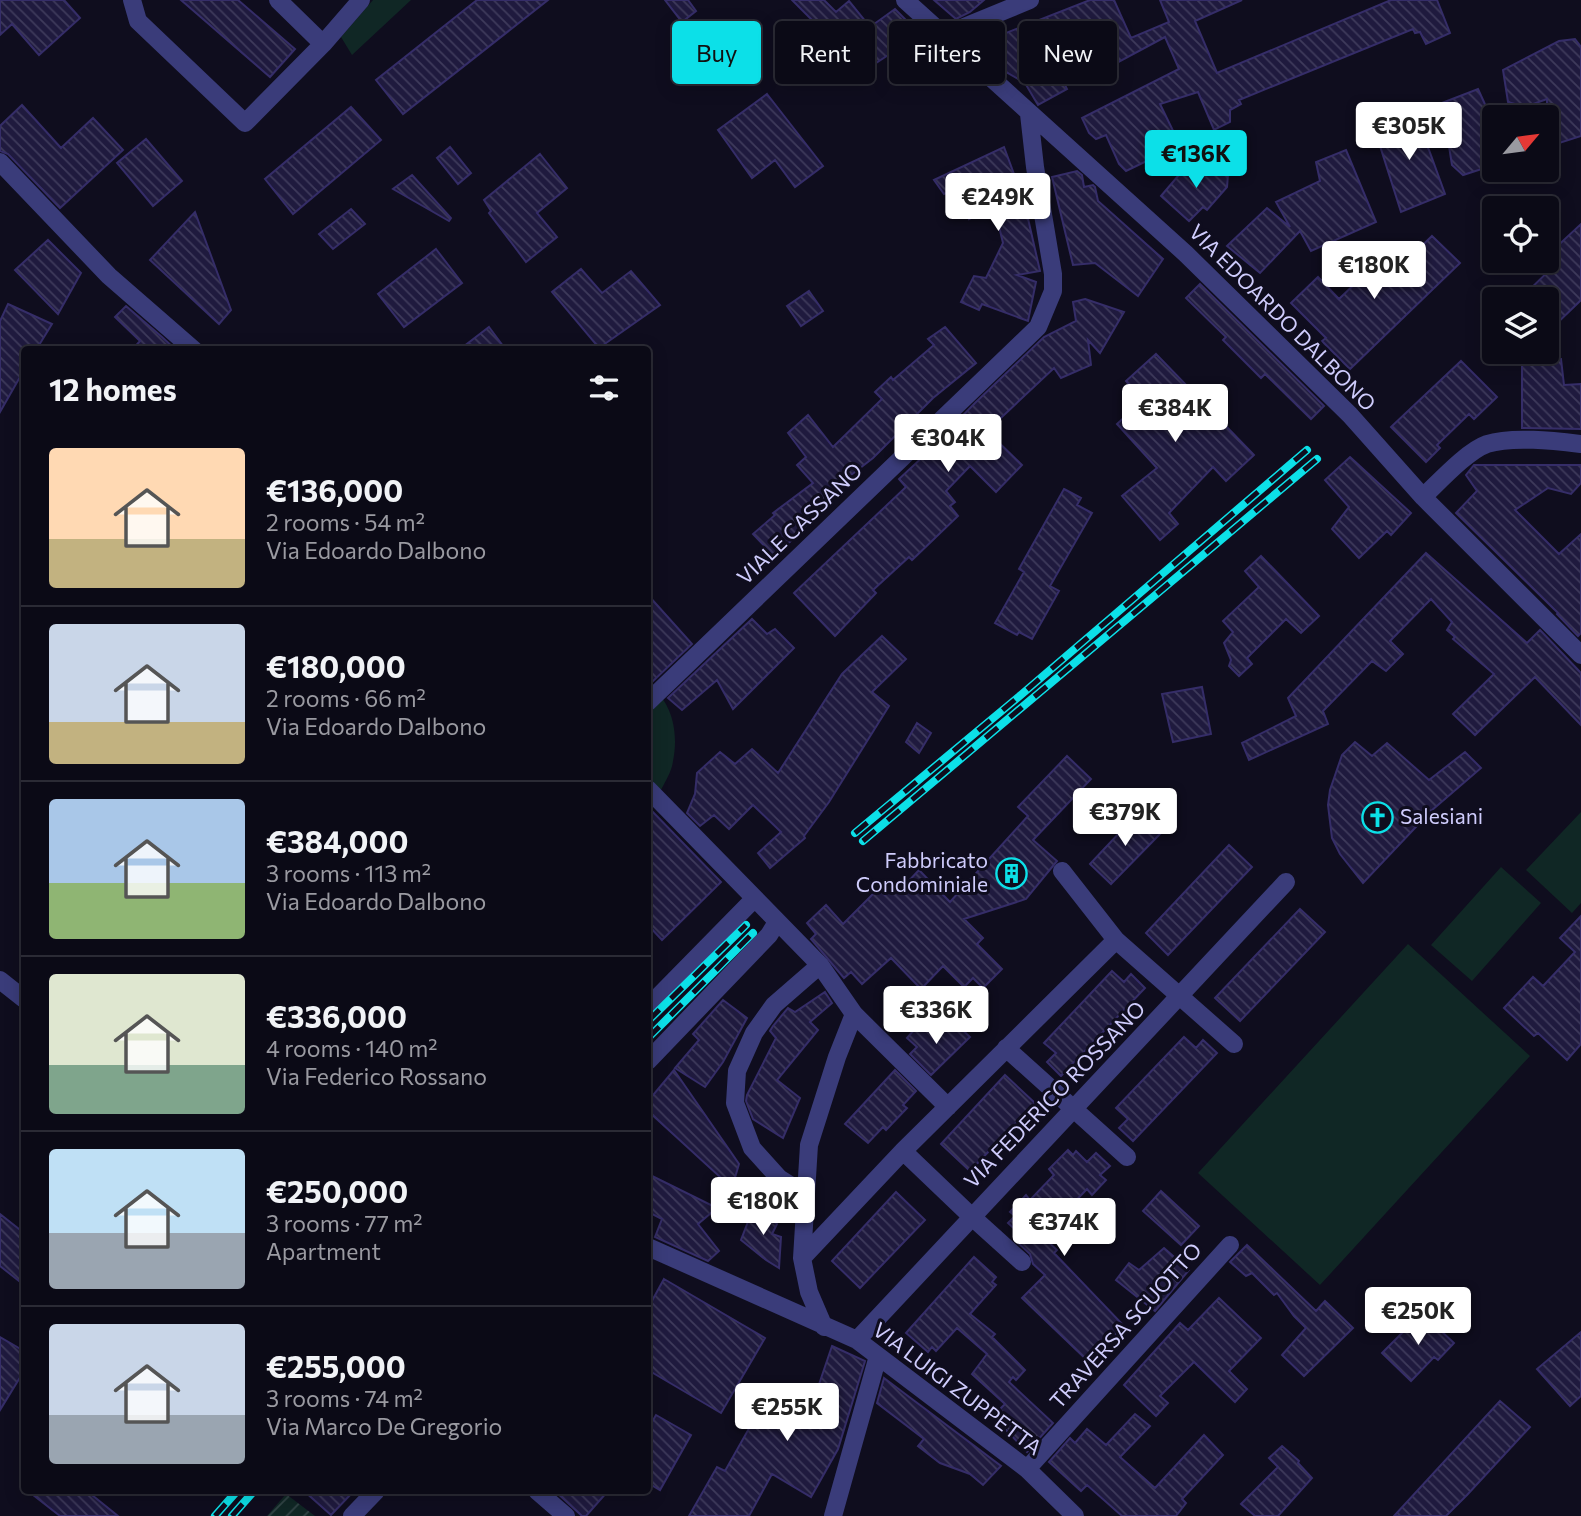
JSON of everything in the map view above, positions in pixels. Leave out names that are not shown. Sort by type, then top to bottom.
[{"type":"street","points":[[132,0],[138,21],[245,124],[323,44],[360,0]]},
{"type":"street","points":[[278,0],[323,44]]},
{"type":"street","name":"VIA EDOARDO DALBONO","points":[[905,0],[929,21]]},
{"type":"street","points":[[979,21],[1030,0]]},
{"type":"street","name":"VIA EDOARDO DALBONO","points":[[997,84],[1186,254],[1350,415],[1423,497],[1581,655]]},
{"type":"street","name":"VIALE CASSANO","points":[[651,699],[1038,327],[1054,291],[1029,114]]},
{"type":"street","points":[[0,162],[109,276],[189,346]]},
{"type":"street","points":[[1423,497],[1453,467],[1486,444],[1533,440],[1581,443]]},
{"type":"street","points":[[651,792],[820,965],[854,1014],[948,1107]]},
{"type":"street","points":[[1062,871],[1116,940],[1234,1044]]},
{"type":"street","name":"VIA FEDERICO ROSSANO","points":[[857,1340],[1286,881]]},
{"type":"street","points":[[651,1004],[754,899]]},
{"type":"street","points":[[651,1057],[769,935],[777,922]]},
{"type":"street","points":[[802,1258],[903,1151],[1116,940]]},
{"type":"street","points":[[806,1195],[779,1178],[752,1147],[735,1103],[737,1071],[754,1033],[774,1005],[820,965]]},
{"type":"street","points":[[0,980],[21,997]]},
{"type":"street","points":[[824,1327],[809,1292],[802,1258],[809,1145],[837,1057],[854,1014]]},
{"type":"street","points":[[1006,1048],[1127,1157]]},
{"type":"street","points":[[903,1151],[1022,1262]]},
{"type":"street","name":"TRAVERSA SCUOTTO","points":[[1027,1469],[1230,1245]]},
{"type":"street","name":"VIA LUIGI ZUPPETTA","points":[[651,1248],[857,1340],[1027,1469],[1075,1516]]},
{"type":"street","points":[[833,1516],[878,1356]]},
{"type":"street","points":[[540,1494],[566,1516]]},
{"type":"green space","points":[[373,0],[411,0],[352,55],[341,37]]},
{"type":"green space","points":[[651,687],[668,708],[675,739],[672,765],[660,792],[651,782]]},
{"type":"green space","points":[[1581,812],[1581,903],[1572,913],[1526,870]]},
{"type":"green space","points":[[1501,867],[1541,903],[1472,981],[1431,945]]},
{"type":"green space","points":[[1408,944],[1530,1056],[1320,1285],[1198,1173]]},
{"type":"green space","points":[[286,1494],[315,1516],[267,1516]]},
{"type":"building","points":[[0,0],[64,0],[80,18],[39,55],[12,24],[0,35]]},
{"type":"building","points":[[181,0],[238,0],[295,49],[270,77]]},
{"type":"building","points":[[477,0],[548,0],[403,114],[376,80]]},
{"type":"building","points":[[665,0],[688,0],[696,11],[681,21]]},
{"type":"building","points":[[792,0],[824,0],[836,12],[849,1],[865,21],[813,21]]},
{"type":"building","points":[[934,0],[984,0],[956,19]]},
{"type":"building","points":[[1090,0],[1114,0],[1131,38],[1169,22],[1160,0],[1242,0],[1195,21],[1217,73],[1391,0],[1437,0],[1450,33],[1426,44],[1420,32],[1415,33],[1413,29],[1239,100],[1241,104],[1230,110],[1230,122],[1214,130],[1198,92],[1160,104],[1180,145],[1126,171],[1119,164],[1106,135],[1096,139],[1089,133],[1082,118],[1179,69],[1165,37],[1117,63],[1117,21],[1037,21]]},
{"type":"building","points":[[895,9],[907,21],[889,21],[889,54],[875,64],[875,23]]},
{"type":"building","points":[[1019,28],[1019,80],[1005,71],[1005,33]]},
{"type":"building","points":[[1575,39],[1581,47],[1581,136],[1559,143],[1559,105],[1547,105],[1547,99],[1530,105],[1508,102],[1503,70],[1559,41]]},
{"type":"building","points":[[1026,84],[1064,84],[1067,89],[1038,105]]},
{"type":"building","points":[[1478,89],[1485,105],[1482,105],[1482,169],[1463,175],[1452,165],[1442,103]]},
{"type":"building","points":[[767,94],[823,166],[795,187],[775,160],[752,178],[718,130]]},
{"type":"building","points":[[22,105],[61,148],[93,118],[123,150],[60,208],[8,154],[0,151],[0,126]]},
{"type":"building","points":[[351,107],[381,140],[293,214],[265,179]]},
{"type":"building","points":[[1409,112],[1429,150],[1445,194],[1401,212],[1374,127]]},
{"type":"building","points":[[146,139],[182,181],[153,206],[117,163]]},
{"type":"building","points":[[450,147],[471,173],[458,184],[437,158]]},
{"type":"building","points":[[1004,147],[1024,201],[1040,271],[1017,275],[1036,282],[1028,321],[982,304],[979,310],[961,302],[974,276],[986,278],[1003,243],[994,206],[969,219],[956,189],[944,194],[934,180]]},
{"type":"building","points":[[1346,150],[1376,222],[1311,251],[1300,231],[1260,273],[1227,246],[1267,208],[1290,227],[1276,202],[1320,181],[1316,162]]},
{"type":"building","points":[[540,154],[567,188],[537,213],[557,237],[526,262],[489,213],[491,211],[484,200]]},
{"type":"building","points":[[1189,163],[1193,171],[1218,167],[1228,175],[1227,187],[1207,210],[1203,207],[1189,221],[1161,196]]},
{"type":"building","points":[[1077,171],[1082,175],[1084,187],[1093,185],[1098,201],[1163,259],[1138,296],[1095,263],[1073,265],[1052,177]]},
{"type":"building","points":[[412,175],[451,218],[449,221],[393,189]]},
{"type":"building","points":[[351,209],[365,224],[333,249],[319,234]]},
{"type":"building","points":[[195,212],[231,310],[219,324],[150,260]]},
{"type":"building","points":[[1581,224],[1581,300],[1559,321],[1559,287],[1532,287],[1547,273],[1559,273],[1559,245]]},
{"type":"building","points":[[1432,236],[1460,263],[1350,369],[1322,341],[1326,338],[1291,303],[1318,277],[1339,299],[1388,252],[1392,262],[1398,260],[1403,264]]},
{"type":"building","points":[[48,240],[81,273],[58,314],[15,270]]},
{"type":"building","points":[[436,249],[462,283],[404,327],[378,294]]},
{"type":"building","points":[[581,269],[602,293],[631,271],[660,305],[602,346],[597,346],[552,292]]},
{"type":"building","points":[[1200,284],[1324,406],[1311,419],[1265,374],[1261,378],[1223,340],[1226,337],[1186,298]]},
{"type":"building","points":[[809,291],[823,311],[801,326],[787,306]]},
{"type":"building","points":[[1085,299],[1124,312],[1100,353],[1088,340],[1091,365],[1061,378],[1054,368],[987,431],[1022,465],[996,492],[970,466],[946,491],[955,502],[950,506],[958,516],[912,560],[909,557],[873,590],[876,593],[835,636],[794,593],[906,487],[899,479],[942,439],[975,403],[1044,337],[1076,321],[1073,302]]},
{"type":"building","points":[[8,304],[52,324],[38,346],[21,346],[21,375],[0,412],[0,321]]},
{"type":"building","points":[[126,306],[171,346],[136,346],[140,341],[115,317]]},
{"type":"building","points":[[489,327],[503,346],[464,346]]},
{"type":"building","points":[[945,327],[976,363],[933,398],[873,458],[824,496],[830,501],[775,557],[753,534],[775,515],[773,513],[813,483],[797,465],[806,457],[788,433],[808,415],[833,447],[882,399],[875,392],[934,345],[928,339]]},
{"type":"building","points":[[1156,354],[1254,455],[1226,481],[1213,467],[1169,513],[1178,524],[1160,540],[1122,496],[1157,468],[1117,424],[1143,400],[1126,381]]},
{"type":"building","points":[[1559,359],[1564,385],[1581,384],[1581,429],[1522,428],[1522,364],[1559,364]]},
{"type":"building","points":[[1461,361],[1497,397],[1474,419],[1469,414],[1437,445],[1440,448],[1426,462],[1391,427]]},
{"type":"building","points":[[1350,457],[1411,513],[1391,535],[1387,531],[1359,558],[1332,529],[1349,507],[1325,480]]},
{"type":"building","points":[[1474,465],[1581,465],[1581,483],[1571,494],[1548,488],[1515,510],[1559,554],[1581,534],[1581,633],[1578,636],[1456,513],[1477,491],[1466,475]]},
{"type":"building","points":[[1064,489],[1081,498],[1077,505],[1092,513],[1050,586],[1059,591],[1032,639],[1019,632],[1017,635],[995,623],[1024,572],[1019,569]]},
{"type":"building","points":[[1426,553],[1527,643],[1540,630],[1581,673],[1581,725],[1535,677],[1475,735],[1453,714],[1494,674],[1453,639],[1455,637],[1447,630],[1452,622],[1431,599],[1390,641],[1403,654],[1386,671],[1372,661],[1323,711],[1328,724],[1249,760],[1242,743],[1296,716],[1288,698]]},
{"type":"building","points":[[1261,556],[1319,616],[1301,633],[1286,619],[1247,658],[1252,664],[1239,676],[1229,666],[1231,660],[1224,643],[1233,632],[1223,621],[1259,587],[1245,571]]},
{"type":"building","points":[[651,598],[692,644],[651,683]]},
{"type":"building","points":[[752,619],[767,634],[775,629],[794,648],[733,709],[717,680],[682,710],[668,698]]},
{"type":"building","points":[[882,636],[906,659],[872,692],[889,706],[805,838],[770,868],[758,853],[781,832],[753,805],[729,829],[714,815],[700,826],[687,813],[695,794],[697,773],[720,752],[735,764],[752,749],[778,773],[842,674]]},
{"type":"building","points":[[1202,687],[1211,734],[1173,742],[1162,694]]},
{"type":"building","points":[[917,723],[931,733],[919,753],[906,742]]},
{"type":"building","name":"Salesiani","points":[[1355,742],[1372,756],[1387,743],[1429,780],[1465,752],[1481,768],[1431,811],[1363,883],[1340,854],[1332,838],[1328,805],[1330,790],[1342,755]]},
{"type":"building","points":[[1067,756],[1091,779],[1033,840],[1057,861],[1026,899],[964,919],[983,938],[977,944],[1002,969],[983,988],[973,978],[964,987],[943,966],[921,989],[891,958],[862,984],[851,972],[844,978],[811,939],[816,934],[807,923],[826,905],[843,924],[879,888],[885,895],[900,880],[905,885],[919,870],[950,902],[1028,816],[1018,807]]},
{"type":"building","points":[[651,810],[721,882],[662,940],[651,928]]},
{"type":"building","points":[[1139,812],[1161,833],[1111,884],[1090,864]]},
{"type":"building","points":[[1229,845],[1252,867],[1168,955],[1146,933]]},
{"type":"building","points":[[1300,909],[1325,932],[1240,1021],[1215,998]]},
{"type":"building","points":[[1581,916],[1581,1044],[1567,1060],[1538,1033],[1534,1036],[1504,1008],[1533,977],[1543,986],[1575,952],[1560,938]]},
{"type":"building","points":[[1112,971],[1124,982],[1131,974],[1145,988],[1061,1076],[1047,1062],[1056,1053],[1044,1043]]},
{"type":"building","points":[[825,992],[832,1003],[810,1022],[818,1030],[777,1080],[800,1098],[783,1138],[753,1119],[746,1101],[747,1095],[776,1038],[770,1031],[773,1026],[788,1008],[795,1012]]},
{"type":"building","points":[[723,1000],[747,1018],[723,1062],[705,1087],[675,1068],[699,1040],[693,1034]]},
{"type":"building","points":[[953,1021],[970,1037],[931,1075],[910,1054],[917,1047],[907,1038],[920,1023],[936,1038]]},
{"type":"building","points":[[1184,1037],[1196,1048],[1203,1040],[1217,1053],[1133,1141],[1119,1128],[1128,1119],[1116,1108]]},
{"type":"building","points":[[674,1070],[739,1164],[732,1188],[651,1114],[651,1097]]},
{"type":"building","points":[[895,1070],[916,1091],[903,1105],[907,1108],[886,1130],[883,1127],[868,1143],[845,1124]]},
{"type":"building","points":[[1005,1075],[1035,1103],[970,1171],[941,1144]]},
{"type":"building","points":[[1068,1150],[1073,1155],[1076,1151],[1087,1162],[1096,1153],[1110,1166],[1100,1175],[1106,1180],[1092,1195],[1087,1189],[1042,1236],[1057,1250],[1054,1253],[1124,1326],[1089,1362],[1022,1298],[1045,1275],[1033,1264],[1030,1254],[1014,1239],[1019,1233],[1008,1223],[1015,1216],[1010,1212],[1026,1195],[1030,1200],[1054,1175],[1049,1169]]},
{"type":"building","points":[[651,1175],[717,1208],[698,1224],[719,1251],[708,1261],[655,1237],[662,1219],[651,1214]]},
{"type":"building","points":[[1161,1191],[1199,1226],[1181,1245],[1143,1211]]},
{"type":"building","points":[[896,1192],[925,1220],[860,1288],[832,1261]]},
{"type":"building","points":[[754,1206],[777,1224],[772,1234],[781,1237],[779,1268],[741,1240]]},
{"type":"building","points":[[0,1214],[21,1231],[21,1283],[0,1266]]},
{"type":"building","points":[[1247,1245],[1316,1311],[1325,1301],[1353,1328],[1304,1376],[1282,1355],[1306,1328],[1277,1293],[1274,1295],[1252,1273],[1246,1276],[1230,1262]]},
{"type":"building","points":[[1164,1248],[1189,1270],[1155,1311],[1116,1280],[1129,1263],[1139,1270]]},
{"type":"building","points":[[974,1257],[996,1277],[992,1282],[996,1285],[970,1314],[995,1334],[992,1337],[1025,1370],[1016,1380],[1013,1377],[1009,1382],[1053,1423],[1027,1452],[993,1416],[1005,1404],[972,1374],[987,1354],[957,1328],[936,1351],[932,1347],[928,1352],[906,1333]]},
{"type":"building","points":[[664,1279],[765,1338],[721,1413],[651,1372],[651,1303]]},
{"type":"building","points":[[1219,1298],[1261,1338],[1229,1371],[1247,1389],[1235,1402],[1194,1362],[1160,1396],[1168,1403],[1156,1416],[1124,1385],[1180,1323],[1188,1330]]},
{"type":"building","points":[[1422,1313],[1454,1343],[1438,1360],[1434,1357],[1411,1381],[1382,1353]]},
{"type":"building","points":[[1581,1332],[1581,1396],[1570,1406],[1537,1369]]},
{"type":"building","points":[[0,1337],[21,1349],[21,1376],[0,1410]]},
{"type":"building","points":[[832,1346],[865,1361],[838,1449],[811,1497],[772,1474],[749,1516],[689,1516],[717,1467],[725,1471],[756,1416],[770,1424],[786,1390],[813,1402]]},
{"type":"building","points":[[884,1378],[1001,1466],[983,1485],[970,1474],[940,1463],[918,1446],[924,1439],[877,1403]]},
{"type":"building","points":[[1500,1401],[1530,1427],[1446,1516],[1394,1516]]},
{"type":"building","points":[[1135,1414],[1150,1426],[1120,1457],[1155,1488],[1204,1435],[1223,1455],[1182,1499],[1186,1503],[1176,1516],[1122,1516],[1087,1485],[1081,1491],[1049,1462],[1070,1438],[1075,1443],[1087,1429],[1106,1445]]},
{"type":"building","points":[[656,1415],[691,1435],[660,1490],[651,1485],[651,1424]]},
{"type":"building","points":[[1282,1446],[1299,1461],[1312,1478],[1278,1516],[1255,1516],[1241,1504],[1278,1467],[1269,1458]]},
{"type":"building","points":[[32,1494],[91,1494],[118,1516],[60,1516]]},
{"type":"building","points":[[307,1494],[351,1494],[331,1515]]},
{"type":"building","points":[[558,1494],[605,1494],[586,1516],[582,1516]]},
{"type":"railway","points":[[855,833],[1307,450]]},
{"type":"railway","points":[[863,841],[1317,459]]},
{"type":"railway","points":[[651,1018],[746,925]]},
{"type":"railway","points":[[651,1035],[753,933]]},
{"type":"railway","points":[[215,1516],[234,1494]]},
{"type":"railway","points":[[232,1516],[251,1494]]},
{"type":"place","name":"Salesiani","points":[[1377,817]]},
{"type":"place","name":"Fabbricato Condominiale","points":[[1011,873]]}]
